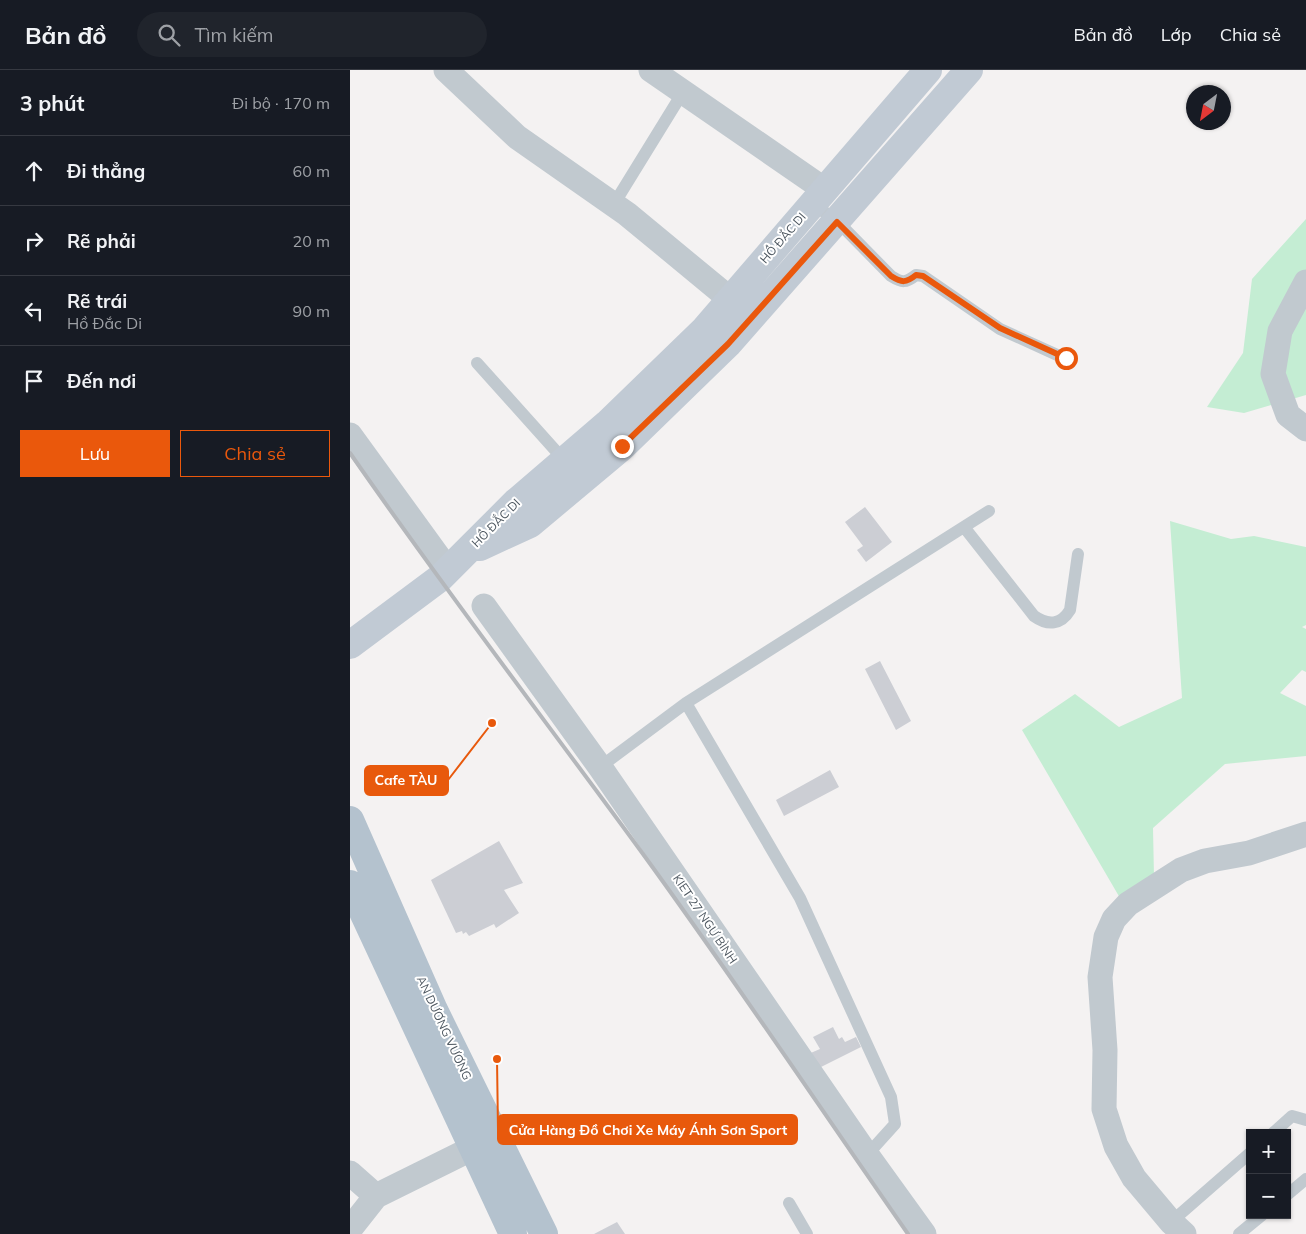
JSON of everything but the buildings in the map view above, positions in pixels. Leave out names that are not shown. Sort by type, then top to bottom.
[{"type":"main road","name":"AN DƯƠNG VƯƠNG","points":[[350,820],[433,1008],[544,1234]]},
{"type":"main road","name":"AN DƯƠNG VƯƠNG","points":[[350,884],[513,1234]]},
{"type":"street","points":[[446,70],[517,137],[614,204],[730,299]]},
{"type":"street","name":"HỒ ĐẮC DI","points":[[456,562],[530,524],[622,446],[728,344],[837,222],[968,70]]},
{"type":"street","points":[[657,72],[819,197]]},
{"type":"street","points":[[921,72],[949,92]]},
{"type":"street","name":"HỒ ĐẮC DI","points":[[456,562],[516,502],[607,424],[705,329],[819,197],[921,72]]},
{"type":"street","points":[[1306,282],[1280,331],[1273,374],[1288,415],[1306,429]]},
{"type":"street","points":[[350,435],[456,562],[350,645]]},
{"type":"street","name":"KIET 27 NGỰ BÌNH","points":[[484,606],[600,767],[867,1155],[924,1234]]},
{"type":"street","points":[[1177,1228],[1134,1178],[1116,1146],[1104,1109],[1106,1050],[1100,977],[1106,937],[1114,919],[1128,904],[1181,870],[1204,861],[1249,853],[1306,834]]},
{"type":"street","points":[[350,1229],[376,1196],[473,1148]]},
{"type":"street","points":[[350,1173],[376,1196]]},
{"type":"lane","points":[[614,204],[683,92]]},
{"type":"lane","points":[[819,197],[837,222],[891,276],[901,282],[907,282],[916,275],[923,276],[1000,328],[1066,358]]},
{"type":"lane","points":[[477,363],[564,460]]},
{"type":"lane","points":[[600,767],[686,702],[989,511]]},
{"type":"lane","points":[[964,527],[1034,616],[1048,624],[1059,622],[1070,610],[1078,554]]},
{"type":"lane","points":[[686,702],[800,898],[891,1097],[895,1124],[867,1155]]},
{"type":"lane","points":[[1277,1129],[1292,1116],[1306,1120]]},
{"type":"lane","points":[[1177,1228],[1246,1157]]},
{"type":"lane","points":[[1291,1192],[1306,1179]]},
{"type":"lane","points":[[789,1203],[807,1234]]},
{"type":"lane","points":[[1239,1234],[1257,1219]]},
{"type":"green space","points":[[1306,219],[1306,395],[1244,413],[1207,407],[1243,353],[1252,279]]},
{"type":"green space","points":[[1170,521],[1231,539],[1254,536],[1306,547],[1306,625],[1302,627],[1306,629],[1306,672],[1302,670],[1280,693],[1306,706],[1306,756],[1225,764],[1153,828],[1154,877],[1120,898],[1022,730],[1075,694],[1119,727],[1182,698]]},
{"type":"railway","points":[[350,453],[458,604],[677,901],[908,1234]]},
{"type":"place","name":"Cafe TÀU","points":[[492,723]]},
{"type":"place","name":"Cửa Hàng Đồ Chơi Xe Máy Ánh Sơn Sport","points":[[497,1059]]},
{"type":"route","points":[[622,446],[728,344],[837,222],[891,276],[901,282],[907,282],[916,275],[923,276],[1000,328],[1066,358]]}]
